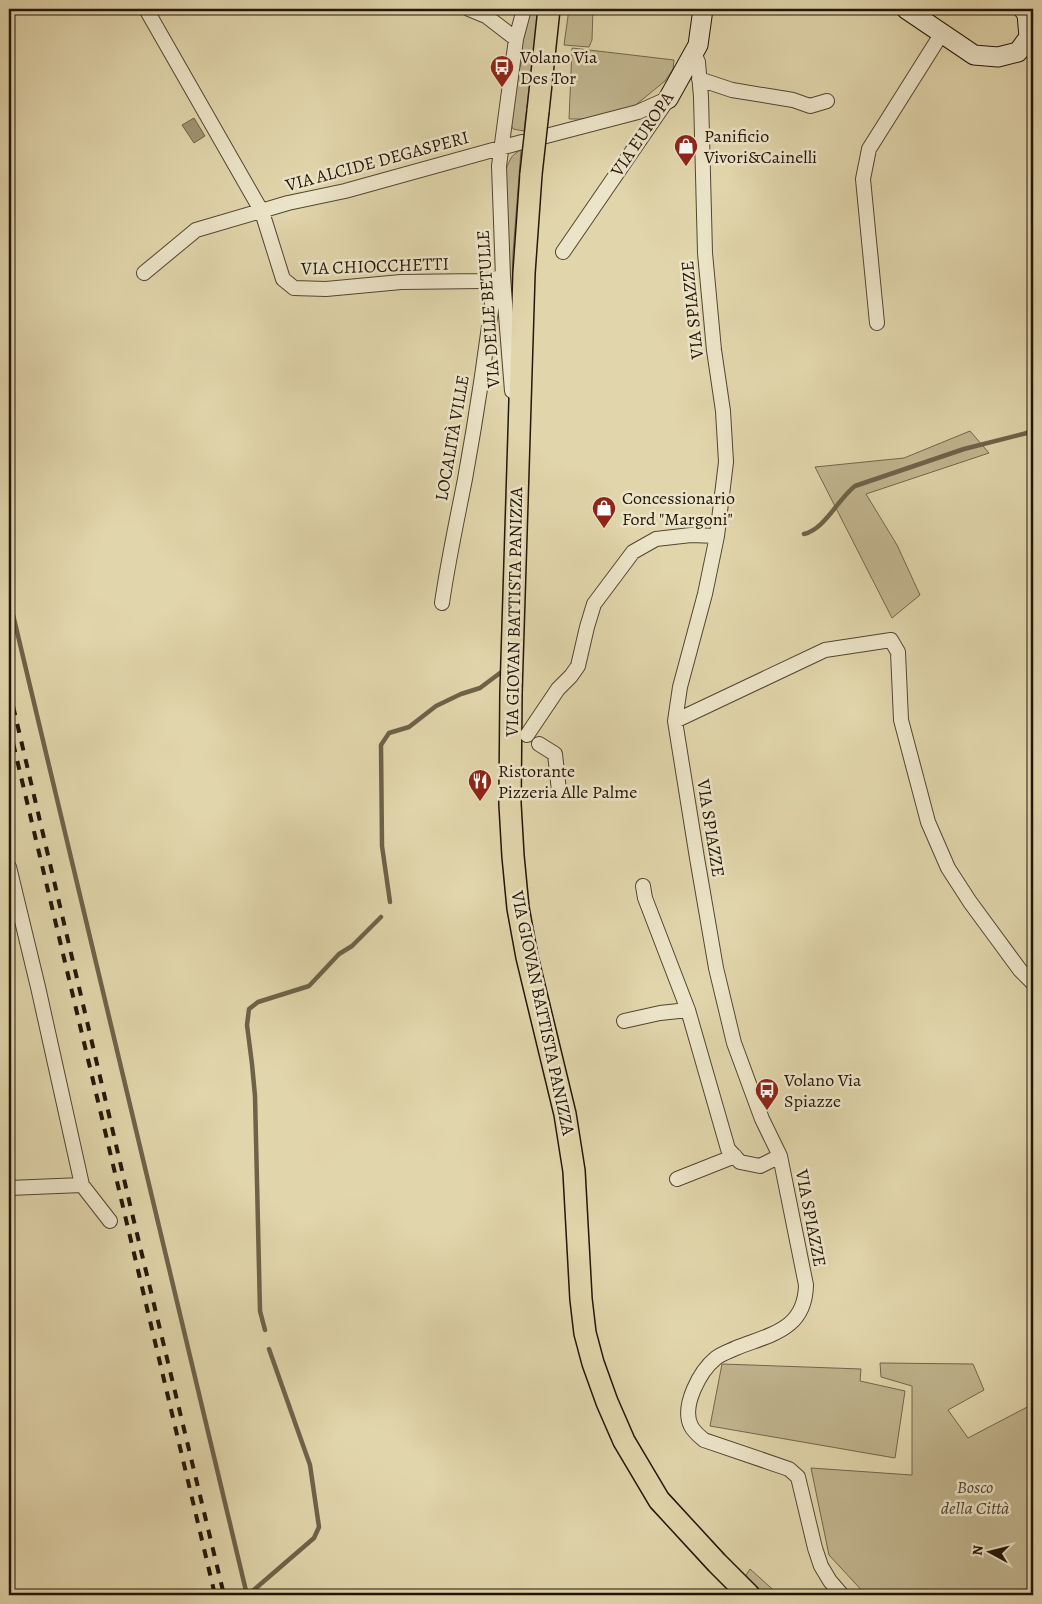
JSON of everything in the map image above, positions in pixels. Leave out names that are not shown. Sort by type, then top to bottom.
[{"type":"main road","name":"VIA GIOVAN BATTISTA PANIZZA","points":[[549,9],[531,174],[525,263],[511,693],[510,804],[518,908],[565,1114],[574,1171],[585,1333],[601,1386],[624,1441],[640,1471],[659,1500],[716,1563],[749,1595]]},
{"type":"street","points":[[146,9],[262,212]]},
{"type":"street","points":[[469,9],[486,16],[516,38]]},
{"type":"street","name":"VIA DELLE BETULLE","points":[[518,469],[493,279],[500,194],[501,147],[516,38],[524,9]]},
{"type":"street","name":"VIA EUROPA","points":[[563,252],[668,99],[698,45],[703,9]]},
{"type":"street","points":[[906,9],[974,55],[998,57],[1018,52],[1029,37],[1027,14],[1023,9]]},
{"type":"street","points":[[877,323],[863,178],[869,149],[942,34]]},
{"type":"street","name":"VIA SPIAZZE","points":[[693,51],[698,62],[705,254],[714,350],[723,411],[726,462],[717,536],[705,594],[680,687],[675,721],[696,858],[716,968],[734,1043],[762,1119],[780,1156],[806,1285],[804,1303],[799,1314],[788,1326],[776,1334],[716,1358],[705,1370],[690,1398],[688,1412],[690,1425],[704,1440],[789,1469],[798,1477],[815,1548],[826,1573],[842,1595]]},
{"type":"street","points":[[699,79],[732,90],[792,100],[810,106],[827,101]]},
{"type":"street","points":[[546,136],[638,112],[668,99]]},
{"type":"street","name":"VIA ALCIDE DEGASPERI","points":[[144,272],[196,230],[288,203],[345,191],[522,142]]},
{"type":"street","name":"VIA CHIOCCHETTI","points":[[262,212],[283,280],[294,288],[326,289],[401,282],[493,279]]},
{"type":"street","name":"LOCALITÀ VILLE","points":[[442,603],[446,569],[465,480],[482,378],[493,279]]},
{"type":"street","points":[[527,735],[558,689],[578,666],[594,604],[633,552],[656,539],[691,535],[717,536]]},
{"type":"street","points":[[675,721],[825,650],[891,640],[898,652],[901,720],[928,822],[948,868],[970,902],[1015,964],[1033,983]]},
{"type":"street","name":"VIA GIOVAN BATTISTA PANIZZA","points":[[539,744],[555,754],[559,791]]},
{"type":"street","points":[[9,867],[82,1185],[110,1221]]},
{"type":"street","points":[[642,886],[671,969],[688,1010],[728,1149],[740,1162],[760,1166],[780,1156]]},
{"type":"street","points":[[624,1021],[660,1013],[688,1010]]},
{"type":"street","points":[[677,1179],[734,1156]]},
{"type":"street","points":[[9,1188],[82,1185]]},
{"type":"green space","points":[[529,9],[539,9],[524,131],[513,129],[510,122],[513,93],[523,56],[521,40]]},
{"type":"green space","points":[[569,9],[593,9],[592,40],[589,47],[564,45]]},
{"type":"green space","points":[[572,48],[674,60],[673,69],[665,81],[632,108],[593,119],[569,119]]},
{"type":"green space","points":[[521,150],[513,253],[511,336],[505,173],[512,156]]},
{"type":"green space","points":[[970,431],[989,453],[866,494],[897,545],[920,595],[892,618],[815,467],[904,458]]},
{"type":"green space","name":"Bosco della Città","points":[[880,1363],[973,1364],[984,1390],[948,1410],[968,1438],[1033,1404],[1033,1595],[866,1595],[829,1555],[811,1468],[912,1475],[912,1386],[881,1377]]},
{"type":"green space","points":[[722,1364],[861,1369],[860,1381],[905,1391],[895,1458],[710,1426]]},
{"type":"green space","points":[[750,1569],[779,1595],[760,1595],[744,1578]]},
{"type":"shaded area","points":[[194,118],[205,136],[194,143],[182,125]]},
{"type":"waterway","points":[[804,534],[812,531],[825,520],[855,486],[964,449],[1027,433],[1033,425]]},
{"type":"waterway","points":[[9,598],[247,1595]]},
{"type":"waterway","points":[[390,902],[382,846],[381,745],[389,733],[409,727],[436,706],[461,694],[480,688],[500,673]]},
{"type":"waterway","points":[[265,1330],[260,1311],[255,1096],[247,1025],[249,1009],[258,1002],[309,986],[339,954],[352,946],[381,917]]},
{"type":"waterway","points":[[248,1595],[314,1538],[319,1527],[310,1465],[269,1349]]},
{"type":"railway","points":[[9,689],[224,1595]]},
{"type":"railway","points":[[9,726],[215,1595]]},
{"type":"place","name":"Volano Via Des Tor","points":[[502,88]]},
{"type":"place","name":"Panificio Vivori&Cainelli","points":[[686,167]]},
{"type":"place","name":"Concessionario Ford \"Margoni\"","points":[[604,529]]},
{"type":"place","name":"Ristorante Pizzeria Alle Palme","points":[[480,802]]},
{"type":"place","name":"Volano Via Spiazze","points":[[767,1111]]}]
